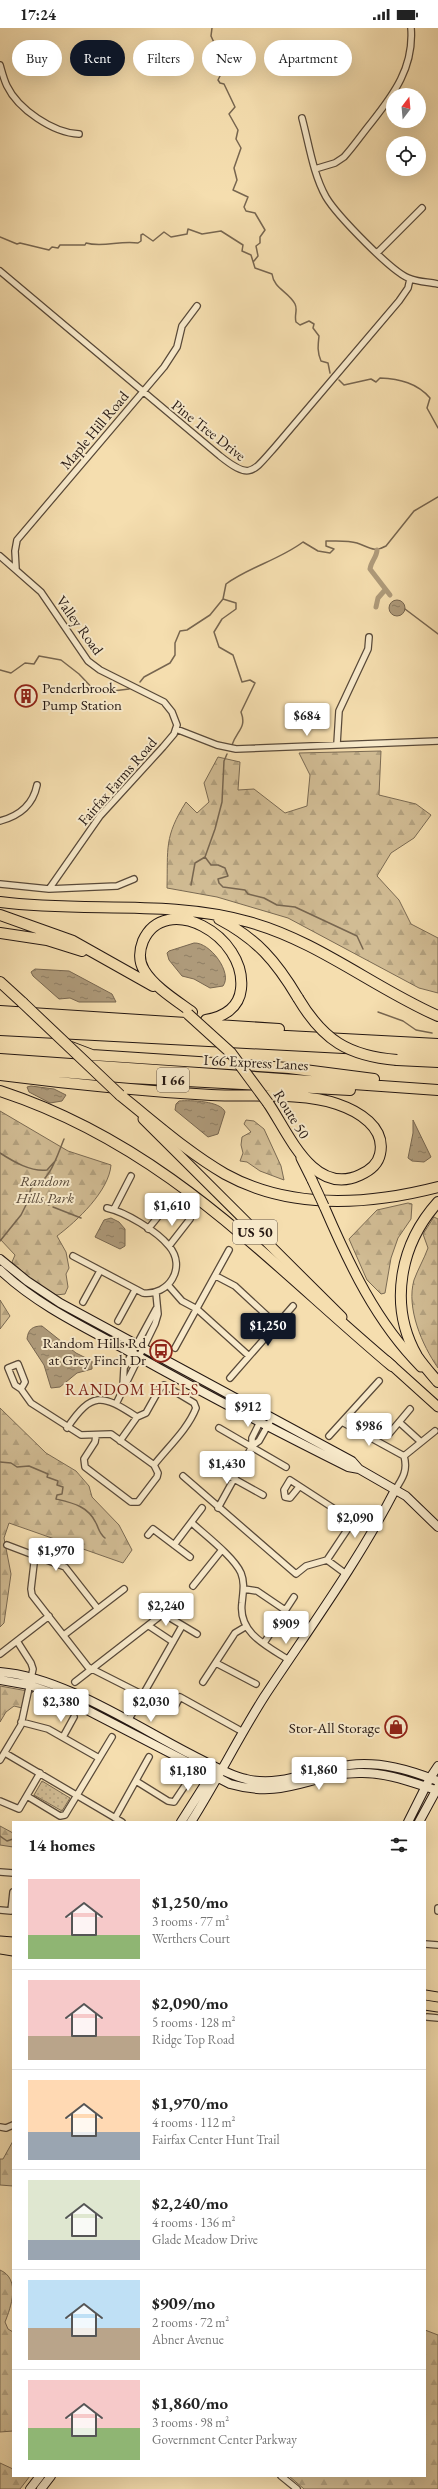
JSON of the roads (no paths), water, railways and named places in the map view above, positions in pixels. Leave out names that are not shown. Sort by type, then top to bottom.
[{"type":"highway","points":[[0,902],[48,907],[150,909],[208,914],[249,922],[281,932],[328,956],[381,987],[438,1016]]},
{"type":"highway","points":[[208,914],[246,934],[264,949],[276,963],[317,1026],[339,1045],[355,1053],[398,1060],[438,1062]]},
{"type":"highway","name":"Route 50","points":[[0,915],[73,941],[142,979],[202,1025],[231,1053],[268,1103],[297,1150]]},
{"type":"highway","points":[[0,1010],[190,1016],[216,1018],[233,1008],[241,992],[240,967],[225,942],[206,927],[189,922],[165,922],[151,930],[144,939],[140,949],[142,965],[149,977],[190,1016],[325,1038]]},
{"type":"highway","points":[[0,933],[41,939],[73,948],[142,979]]},
{"type":"highway","name":"US 50","points":[[0,982],[120,1095]]},
{"type":"highway","points":[[0,1021],[438,1044]]},
{"type":"highway","name":"I 66 Express Lanes","points":[[0,1030],[438,1053]]},
{"type":"highway","points":[[63,1042],[76,1050],[92,1055],[289,1068],[411,1084],[437,1092]]},
{"type":"highway","name":"I 66 Express Lanes","points":[[0,1059],[437,1092]]},
{"type":"highway","name":"I 66","points":[[0,1067],[131,1078],[437,1092]]},
{"type":"highway","points":[[0,1075],[210,1095],[316,1099],[337,1104],[366,1119],[376,1130],[381,1146],[380,1154],[372,1168],[358,1176],[344,1179],[331,1177],[316,1170],[297,1150]]},
{"type":"highway","points":[[0,1091],[36,1103],[72,1120],[127,1149],[168,1175],[236,1228],[392,1366]]},
{"type":"highway","points":[[120,1095],[208,1163],[238,1180],[280,1194],[310,1200],[352,1201],[390,1197],[438,1187]]},
{"type":"highway","points":[[438,1202],[424,1219],[411,1244],[403,1270],[400,1300],[409,1339],[418,1357],[438,1383]]},
{"type":"main road","name":"US 50","points":[[120,1095],[392,1366],[438,1407]]},
{"type":"main road","name":"Route 50","points":[[297,1150],[354,1272],[386,1325],[407,1352],[438,1383]]},
{"type":"main road","points":[[0,1941],[12,1942]]},
{"type":"main road","points":[[0,1950],[12,1951]]},
{"type":"main road","points":[[426,1995],[438,1997]]},
{"type":"main road","points":[[426,2005],[438,2007]]},
{"type":"street","points":[[315,169],[335,163],[344,157],[401,83],[408,63],[411,28]]},
{"type":"street","points":[[0,66],[7,87],[39,119],[59,131],[79,134]]},
{"type":"street","points":[[302,118],[315,169],[326,196],[340,216],[393,268],[410,279],[438,284]]},
{"type":"street","points":[[378,252],[422,208]]},
{"type":"street","name":"Pine Tree Drive","points":[[0,271],[236,469],[251,470],[262,463],[399,301],[408,288],[410,279]]},
{"type":"street","name":"Maple Hill Road","points":[[16,569],[14,551],[17,540],[173,356],[182,326],[197,306]]},
{"type":"street","name":"Valley Road","points":[[0,556],[41,592],[88,660],[100,670],[164,702],[174,717],[176,729]]},
{"type":"street","points":[[337,744],[339,712],[368,649],[369,637]]},
{"type":"street","points":[[176,729],[217,745],[236,749],[438,741]]},
{"type":"street","name":"Fairfax Farms Road","points":[[49,889],[108,805],[163,748],[176,729]]},
{"type":"street","points":[[0,821],[11,818],[28,805],[34,797],[37,785]]},
{"type":"street","points":[[0,884],[49,889],[117,886],[134,879]]},
{"type":"street","points":[[114,1210],[132,1176]]},
{"type":"street","points":[[148,1229],[170,1202]]},
{"type":"street","points":[[73,1256],[135,1290],[156,1293],[168,1285],[176,1270],[176,1261],[169,1246],[148,1229],[114,1210],[107,1208]]},
{"type":"street","points":[[169,1246],[190,1219]]},
{"type":"street","points":[[174,1348],[230,1250]]},
{"type":"street","points":[[0,1259],[42,1292],[352,1461],[359,1469],[417,1505],[438,1527]]},
{"type":"street","points":[[0,1270],[39,1301],[135,1355],[348,1467],[359,1469]]},
{"type":"street","points":[[83,1302],[100,1271]]},
{"type":"street","points":[[216,1276],[235,1286],[276,1324]]},
{"type":"street","points":[[168,1285],[182,1301],[197,1310],[249,1356]]},
{"type":"street","points":[[118,1321],[135,1290]]},
{"type":"street","points":[[116,1404],[123,1388],[124,1368],[135,1355],[155,1324],[158,1314],[156,1309],[156,1293]]},
{"type":"street","points":[[230,1378],[293,1306]]},
{"type":"street","points":[[329,1436],[379,1381]]},
{"type":"street","points":[[120,1441],[137,1417],[146,1413],[160,1388],[164,1386],[194,1403],[196,1408],[183,1432],[172,1441],[154,1466]]},
{"type":"street","points":[[21,1389],[31,1404],[67,1428],[81,1435],[96,1436],[111,1434],[154,1466],[158,1473],[157,1478],[138,1502],[131,1502],[86,1467],[84,1459],[96,1442],[96,1436]]},
{"type":"street","points":[[67,1428],[86,1403],[101,1400],[116,1404],[137,1417]]},
{"type":"street","points":[[389,1434],[410,1408]]},
{"type":"street","points":[[218,1508],[240,1468],[239,1459],[247,1456],[252,1446],[252,1438],[264,1424],[268,1416]]},
{"type":"street","points":[[342,1422],[404,1456]]},
{"type":"street","points":[[399,1422],[421,1442]]},
{"type":"street","points":[[219,1428],[286,1467]]},
{"type":"street","points":[[404,1456],[435,1431]]},
{"type":"street","points":[[205,1456],[234,1479],[263,1495]]},
{"type":"street","points":[[182,1821],[217,1773],[346,1574],[405,1474],[406,1468],[404,1456]]},
{"type":"street","points":[[183,1476],[218,1508],[296,1574],[306,1566],[327,1560],[353,1521],[299,1487]]},
{"type":"street","points":[[174,1545],[202,1508]]},
{"type":"street","points":[[192,1523],[238,1568],[244,1588],[241,1610],[245,1627],[264,1643],[289,1660]]},
{"type":"street","points":[[148,1535],[153,1529],[190,1557]]},
{"type":"street","points":[[8,1545],[65,1567],[98,1609]]},
{"type":"street","points":[[194,1586],[221,1551]]},
{"type":"street","points":[[35,1555],[30,1589],[32,1595],[88,1667],[173,1710],[180,1697],[243,1732]]},
{"type":"street","points":[[327,1560],[346,1574]]},
{"type":"street","points":[[244,1588],[257,1591],[285,1610]]},
{"type":"street","points":[[64,1635],[124,1589]]},
{"type":"street","points":[[264,1643],[294,1597]]},
{"type":"street","points":[[75,1682],[163,1615],[197,1634]]},
{"type":"street","points":[[0,1654],[49,1616]]},
{"type":"street","points":[[149,1626],[172,1642]]},
{"type":"street","points":[[128,1721],[182,1626]]},
{"type":"street","points":[[203,1682],[235,1633],[245,1627]]},
{"type":"street","points":[[0,1760],[21,1722],[30,1680],[31,1663],[17,1641]]},
{"type":"street","points":[[216,1663],[256,1684]]},
{"type":"street","points":[[0,1672],[57,1685],[128,1721],[217,1773],[230,1784],[260,1790],[281,1790],[340,1775],[359,1773],[378,1774],[437,1789],[420,1821]]},
{"type":"street","points":[[0,1680],[30,1680],[217,1773],[246,1780],[278,1781],[330,1768],[369,1764],[390,1766],[438,1781]]},
{"type":"street","points":[[63,1737],[74,1717]]},
{"type":"street","points":[[21,1722],[48,1729],[99,1758]]},
{"type":"street","points":[[27,1796],[60,1816],[65,1815],[112,1737]]},
{"type":"street","points":[[5,1752],[120,1821]]},
{"type":"street","points":[[115,1818],[149,1757]]},
{"type":"street","points":[[408,1821],[425,1786],[438,1766]]},
{"type":"street","points":[[0,1801],[18,1809],[40,1773]]},
{"type":"street","points":[[192,1821],[217,1773]]},
{"type":"street","points":[[136,1781],[168,1801],[174,1802],[188,1781]]},
{"type":"street","points":[[0,1872],[12,1873]]},
{"type":"street","points":[[0,1910],[11,1911],[12,1902]]},
{"type":"street","points":[[426,1944],[438,1945]]},
{"type":"street","points":[[427,2017],[438,2018]]},
{"type":"street","points":[[0,2127],[12,2125]]},
{"type":"street","points":[[30,2489],[39,2477]]},
{"type":"street","points":[[41,2489],[50,2477]]},
{"type":"street","points":[[282,2477],[297,2489]]},
{"type":"water","points":[[397,600],[404,605],[405,608],[400,615],[397,616],[390,611],[389,608],[394,601]]},
{"type":"water","points":[[194,943],[207,947],[218,959],[225,974],[223,986],[210,988],[194,979],[182,976],[169,960],[167,953],[169,951]]},
{"type":"water","points":[[35,969],[69,971],[112,994],[116,1002],[79,1002],[70,998],[59,999],[33,976],[31,972]]},
{"type":"water","points":[[31,1086],[54,1089],[66,1095],[62,1101],[50,1103],[29,1092],[27,1087]]},
{"type":"water","points":[[179,1101],[212,1103],[222,1108],[225,1112],[218,1134],[208,1137],[175,1110],[176,1104]]},
{"type":"water","points":[[413,1120],[431,1157],[424,1162],[412,1161],[408,1158],[413,1133]]},
{"type":"water","points":[[111,1218],[119,1222],[125,1229],[125,1246],[120,1249],[95,1237],[104,1220]]},
{"type":"water","points":[[42,1326],[76,1353],[92,1361],[92,1369],[77,1373],[60,1387],[51,1388],[44,1365],[27,1339],[30,1330]]},
{"type":"waterway","points":[[212,28],[211,36],[216,47],[213,51],[219,65],[218,68],[222,72],[218,80],[220,83],[224,84],[235,107],[229,114],[238,130],[236,139],[241,148],[234,168],[237,180],[233,190],[248,197],[244,207],[246,211],[255,213],[265,230],[260,237],[260,243],[256,246],[258,256],[254,261]]},
{"type":"waterway","points":[[0,237],[17,244],[20,243],[49,250],[52,247],[58,248],[60,245],[85,245],[86,243],[99,245],[125,242],[138,243],[141,241],[141,235],[143,234],[153,241],[164,232],[171,237],[187,234],[188,229],[202,234],[221,231],[243,245],[242,251],[251,255],[255,268],[272,274],[278,287],[289,296],[295,304],[296,322],[300,325],[309,321],[314,324],[313,328],[319,336],[319,355],[321,361],[328,363],[330,373]]},
{"type":"waterway","points":[[339,380],[344,385],[371,379],[376,382],[380,378],[394,379],[414,385],[430,398],[427,408],[438,428]]},
{"type":"waterway","points":[[232,745],[242,726],[243,717],[241,712],[255,683],[250,680],[242,682],[233,655],[219,647],[214,632],[222,619],[236,609],[236,603],[223,599],[226,584],[244,573],[284,554],[303,542],[318,551],[330,553],[334,549],[326,546],[326,541],[350,541],[372,549],[382,548],[386,546],[414,511],[438,497]]},
{"type":"waterway","points":[[377,550],[370,569],[390,595]]},
{"type":"waterway","points":[[376,607],[378,598],[385,590]]},
{"type":"waterway","points":[[140,682],[144,677],[170,663],[175,655],[175,643],[180,631],[187,630],[210,615],[223,599]]},
{"type":"waterway","points":[[405,609],[438,634]]},
{"type":"waterway","points":[[0,670],[11,673],[25,663],[34,664],[39,656],[61,660],[79,674],[97,693],[129,689]]},
{"type":"waterway","points":[[191,885],[195,863],[205,857],[215,829],[222,802],[224,761],[227,754]]},
{"type":"waterway","points":[[205,857],[211,865],[218,865],[225,868],[228,876],[218,879],[219,883],[223,887],[245,890],[248,894],[264,898],[277,905],[295,907],[357,936],[363,949]]},
{"type":"waterway","points":[[378,1012],[403,1021],[416,1030],[432,1033]]},
{"type":"waterway","points":[[0,1241],[21,1215],[27,1203],[31,1188],[38,1185],[52,1168],[64,1139]]},
{"type":"waterway","points":[[0,1153],[29,1168],[41,1170],[47,1170],[56,1160]]},
{"type":"waterway","points":[[29,1194],[49,1205]]},
{"type":"waterway","points":[[53,1207],[81,1218]]},
{"type":"waterway","points":[[0,1462],[11,1463],[17,1467],[29,1466],[48,1474],[47,1477],[58,1481],[57,1485],[63,1487],[62,1494],[57,1495],[56,1499],[74,1504],[84,1509],[93,1517],[100,1533],[105,1538]]},
{"type":"waterway","points":[[0,1836],[7,1841],[12,1839]]},
{"type":"place","name":"Penderbrook Pump Station","points":[[26,696]]},
{"type":"place","name":"Random Hills Rd at Grey Finch Dr","points":[[161,1351]]},
{"type":"place","name":"Stor-All Storage","points":[[396,1727]]},
{"type":"district","name":"RANDOM HILLS","points":[[132,1389]]},
{"type":"park label","name":"Random Hills Park","points":[[45,1188]]}]
